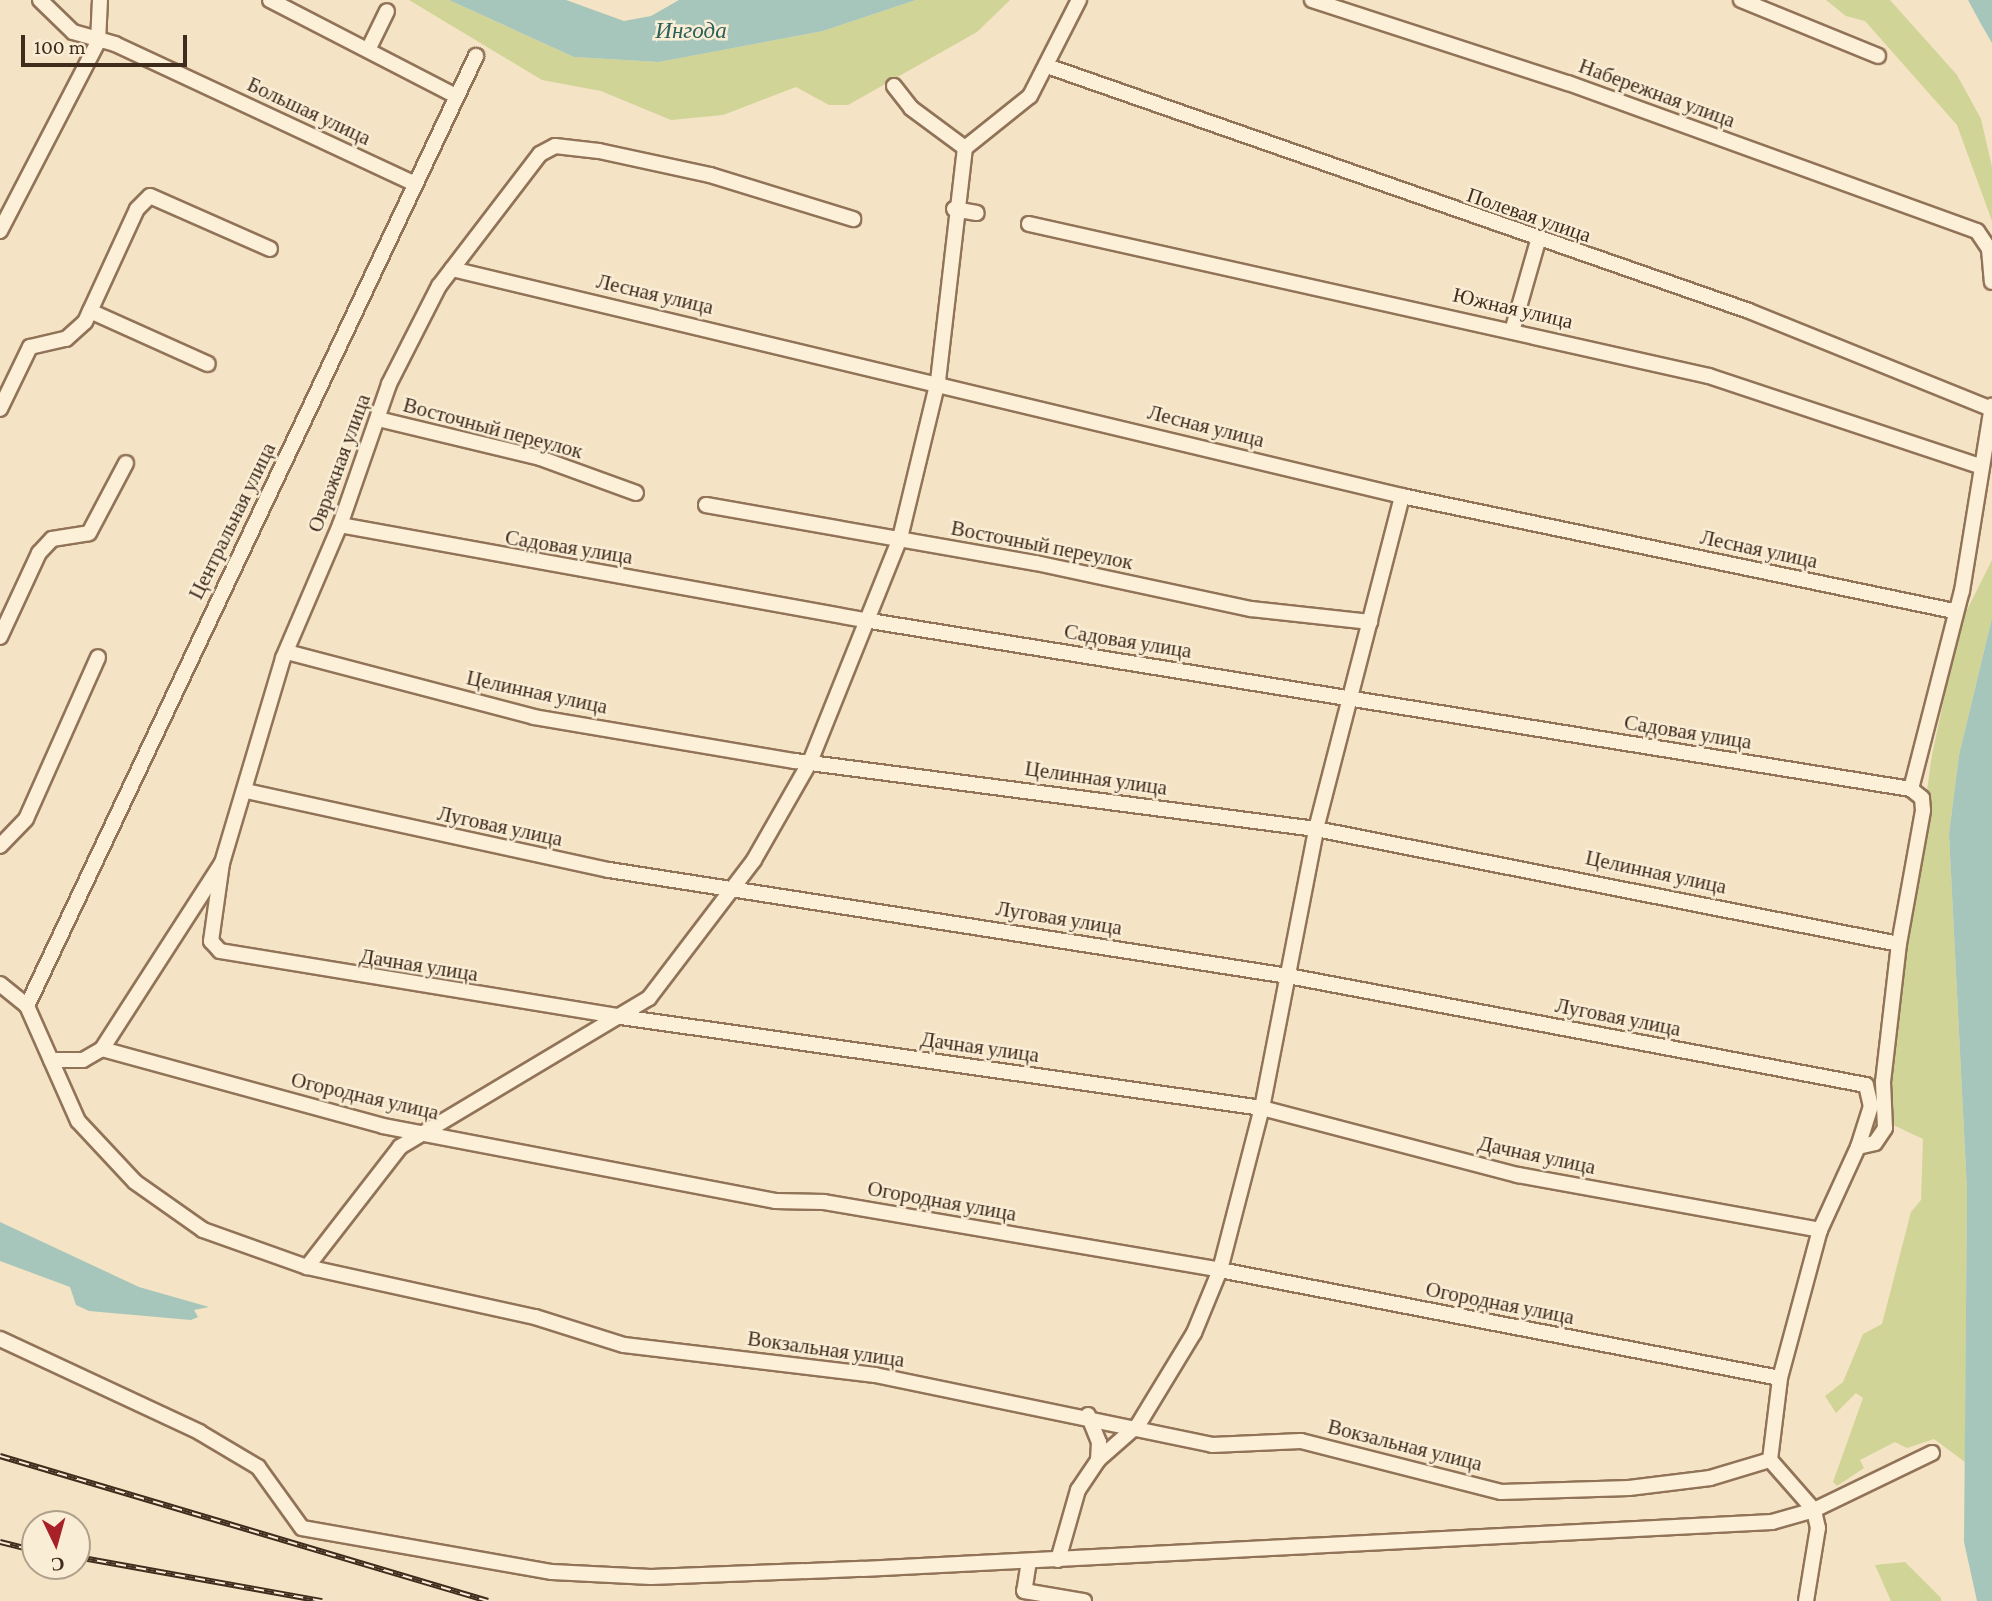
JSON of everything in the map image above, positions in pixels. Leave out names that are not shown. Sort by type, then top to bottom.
[{"type":"street","name":"Большая улица","points":[[40,0],[73,32],[98,42],[115,44],[415,184]]},
{"type":"street","points":[[0,231],[98,42],[100,0]]},
{"type":"street","points":[[270,0],[456,96]]},
{"type":"street","points":[[307,1267],[386,1159],[649,998],[733,887],[810,762],[846,664],[870,621],[900,538],[938,382],[954,209],[965,148],[1030,96],[1050,67],[1064,19],[1079,0]]},
{"type":"street","name":"Набережная улица","points":[[1312,0],[1568,83],[1984,238],[1992,282]]},
{"type":"street","points":[[1741,0],[1878,56]]},
{"type":"street","points":[[368,50],[387,11]]},
{"type":"street","name":"Центральная улица","points":[[27,1006],[476,56]]},
{"type":"street","name":"Полевая улица","points":[[1050,67],[1538,242],[1749,311],[1992,407]]},
{"type":"street","points":[[894,86],[911,108],[965,148]]},
{"type":"street","name":"Овражная улица","points":[[102,1049],[222,863],[287,652],[340,525],[389,384],[452,269],[540,154],[555,146],[710,175],[853,219]]},
{"type":"street","points":[[0,409],[30,347],[76,334],[90,311],[137,209],[150,196],[270,249]]},
{"type":"street","points":[[954,209],[976,214]]},
{"type":"street","name":"Южная улица","points":[[1029,224],[1513,328],[1709,376],[1980,466]]},
{"type":"street","points":[[1513,328],[1538,242]]},
{"type":"street","name":"Лесная улица","points":[[452,269],[938,382],[1402,496],[1954,611]]},
{"type":"street","points":[[90,311],[208,364]]},
{"type":"street","points":[[1806,1601],[1818,1528],[1814,1510],[1770,1460],[1780,1378],[1820,1230],[1858,1147],[1875,1143],[1885,1128],[1883,1082],[1899,944],[1923,810],[1922,798],[1911,789],[1954,611],[1992,407]]},
{"type":"street","name":"Восточный переулок","points":[[378,419],[540,458],[636,493]]},
{"type":"street","points":[[0,637],[39,553],[52,539],[89,533],[126,463]]},
{"type":"street","points":[[1058,1560],[1078,1490],[1098,1460],[1138,1425],[1194,1333],[1220,1270],[1262,1108],[1316,829],[1402,496]]},
{"type":"street","name":"Восточный переулок","points":[[706,505],[900,538],[1251,609],[1370,622]]},
{"type":"street","name":"Садовая улица","points":[[340,525],[870,621],[1911,789]]},
{"type":"street","name":"Целинная улица","points":[[287,652],[534,717],[810,762],[1316,829],[1899,944]]},
{"type":"street","points":[[0,846],[26,819],[98,657]]},
{"type":"street","name":"Луговая улица","points":[[246,791],[609,870],[733,887],[1288,976],[1866,1085],[1871,1106],[1858,1147]]},
{"type":"street","name":"Дачная улица","points":[[222,863],[224,883],[211,941],[220,951],[621,1017],[1262,1108],[1518,1175],[1820,1230]]},
{"type":"street","name":"Вокзальная улица","points":[[0,984],[27,1006],[78,1121],[135,1182],[203,1230],[307,1267],[535,1317],[625,1345],[875,1376],[1138,1425],[1212,1445],[1301,1441],[1359,1452],[1502,1492],[1629,1488],[1710,1478],[1770,1460]]},
{"type":"street","points":[[51,1060],[83,1060],[102,1049]]},
{"type":"street","name":"Огородная улица","points":[[102,1049],[425,1133],[775,1201],[824,1202],[1220,1270],[1780,1378]]},
{"type":"street","points":[[0,1339],[199,1432],[258,1467],[302,1528],[376,1545],[552,1572],[651,1577],[1058,1560],[1772,1522],[1814,1510],[1933,1453]]},
{"type":"street","points":[[1088,1415],[1099,1442],[1098,1460]]},
{"type":"street","points":[[1029,1561],[1024,1591],[1084,1601]]},
{"type":"green space","points":[[409,0],[449,0],[574,57],[659,62],[823,31],[916,0],[1010,0],[977,32],[848,105],[829,105],[796,87],[723,115],[671,120],[601,91],[542,80]]},
{"type":"green space","points":[[1826,0],[1890,0],[1957,75],[1981,119],[1992,167],[1992,221],[1957,125],[1865,21],[1846,16]]},
{"type":"green space","points":[[1992,560],[1992,618],[1959,755],[1949,834],[1967,1191],[1965,1462],[1934,1439],[1907,1448],[1895,1442],[1860,1460],[1864,1468],[1837,1486],[1833,1482],[1863,1398],[1856,1393],[1836,1413],[1825,1396],[1843,1382],[1863,1334],[1882,1324],[1911,1212],[1921,1200],[1923,1139],[1885,1121],[1885,1091],[1932,755],[1960,624]]},
{"type":"green space","points":[[1905,1562],[1941,1601],[1891,1601],[1875,1565]]},
{"type":"water","name":"Ингода","points":[[449,0],[566,0],[624,21],[651,16],[679,0],[916,0],[823,31],[659,62],[574,57]]},
{"type":"water","points":[[1968,0],[1992,0],[1992,43],[1981,24]]},
{"type":"water","points":[[1992,618],[1992,1601],[1977,1601],[1964,1542],[1967,1191],[1949,834],[1959,755]]},
{"type":"water","points":[[0,1222],[139,1287],[209,1307],[194,1310],[198,1317],[191,1320],[89,1311],[76,1305],[70,1287],[0,1261]]},
{"type":"railway","points":[[0,1456],[488,1601]]},
{"type":"railway","points":[[0,1542],[21,1547]]},
{"type":"railway","points":[[91,1560],[322,1601]]}]
